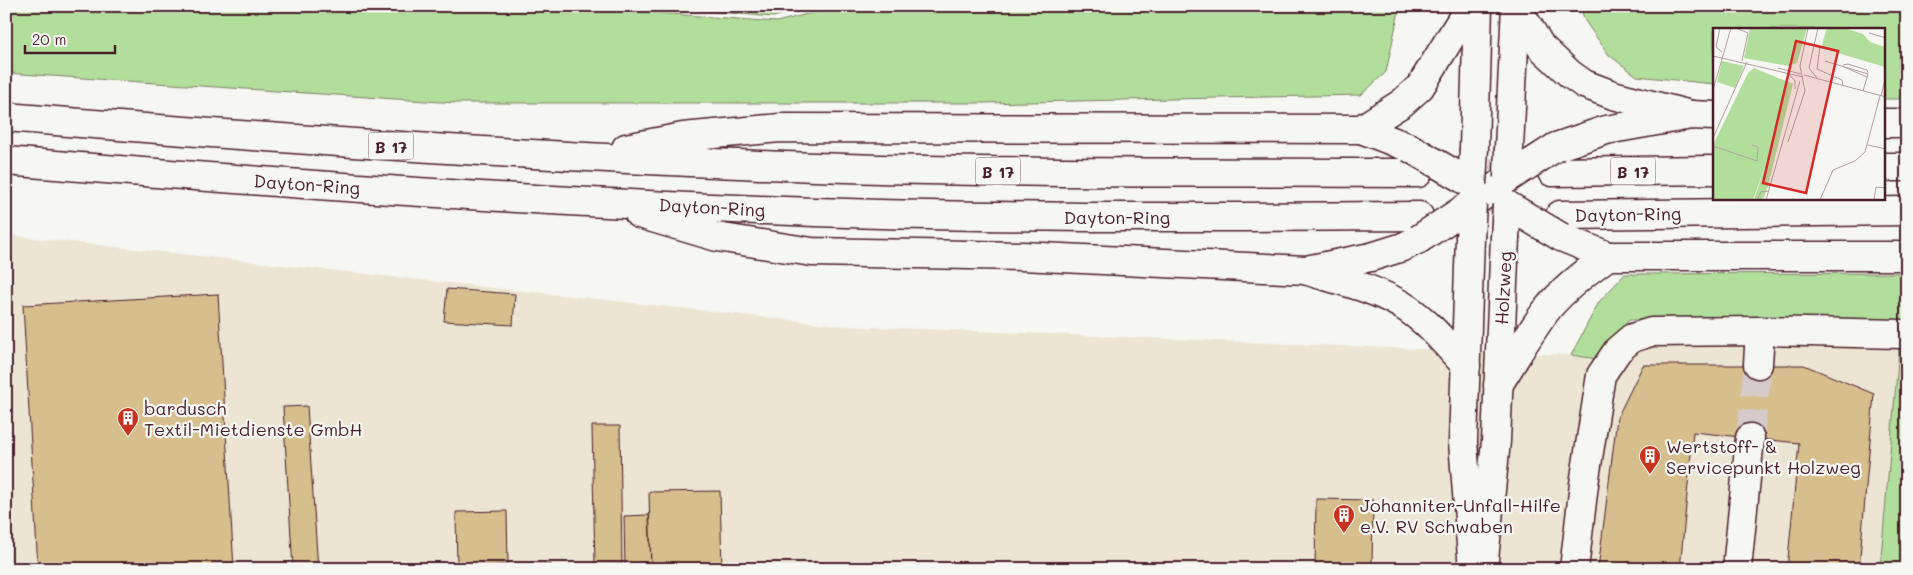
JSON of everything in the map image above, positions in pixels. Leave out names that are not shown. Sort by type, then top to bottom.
[{"type":"main road","points":[[1362,130],[1420,87],[1470,6]]},
{"type":"main road","name":"Holzweg","points":[[1478,6],[1474,148],[1505,238],[1496,441],[1483,569]]},
{"type":"main road","points":[[1516,6],[1540,46],[1570,74],[1584,84],[1612,95],[1702,116]]},
{"type":"main road","name":"Holzweg","points":[[1472,569],[1463,442],[1470,238],[1509,148],[1516,6]]},
{"type":"main road","points":[[599,202],[717,237],[812,252],[1022,256],[1306,270],[1371,257],[1403,247],[1419,228],[1554,160],[1606,130],[1702,116]]},
{"type":"main road","name":"B 17","points":[[6,117],[328,142],[577,157],[815,167],[1044,172],[1414,160]]},
{"type":"main road","points":[[1886,123],[1907,123]]},
{"type":"main road","points":[[577,157],[683,137],[780,128],[1362,130],[1414,160],[1560,226],[1608,256],[1907,256]]},
{"type":"main road","name":"B 17","points":[[1554,160],[1713,170]]},
{"type":"main road","name":"Dayton-Ring","points":[[6,161],[318,186],[599,202],[814,212],[1419,228]]},
{"type":"main road","points":[[1886,167],[1907,167]]},
{"type":"main road","name":"Dayton-Ring","points":[[1560,226],[1907,211]]},
{"type":"main road","points":[[1498,385],[1549,307],[1582,275],[1608,256]]},
{"type":"main road","points":[[1306,270],[1395,301],[1432,329],[1466,366]]},
{"type":"main road","points":[[1574,569],[1584,484],[1601,375],[1618,350],[1632,338],[1651,332],[1760,331],[1902,334]]},
{"type":"main road","points":[[1758,364],[1760,331]]},
{"type":"main road","points":[[1736,569],[1750,438]]},
{"type":"shaded area","points":[[6,235],[846,326],[1571,355],[1597,359],[1650,344],[1899,349],[1880,569],[6,569]]},
{"type":"green space","points":[[6,6],[568,6],[777,22],[838,6],[1400,6],[1386,72],[1361,95],[982,103],[456,103],[6,73]]},
{"type":"green space","points":[[652,6],[812,6],[773,17]]},
{"type":"green space","points":[[1580,6],[1907,6],[1907,99],[1886,99],[1886,28],[1713,28],[1713,84],[1637,76],[1609,55],[1585,21]]},
{"type":"green space","points":[[1907,273],[1907,327],[1742,321],[1629,320],[1597,359],[1571,355],[1599,302],[1625,274]]},
{"type":"green space","points":[[1899,349],[1907,349],[1907,569],[1880,569]]},
{"type":"building","points":[[447,289],[515,294],[513,325],[444,321]]},
{"type":"building","name":"bardusch Textil-Mietdienste GmbH","points":[[218,294],[234,569],[38,569],[23,305]]},
{"type":"building","name":"Wertstoff- & Servicepunkt Holzweg","points":[[1643,365],[1804,365],[1874,394],[1859,569],[1787,569],[1799,443],[1693,432],[1680,569],[1598,569],[1617,418]]},
{"type":"building","points":[[307,406],[318,569],[293,569],[283,407]]},
{"type":"building","points":[[592,426],[620,426],[622,564],[595,565]]},
{"type":"building","points":[[720,491],[722,569],[651,569],[649,492]]},
{"type":"building","name":"Johanniter-Unfall-Hilfe e.V. RV Schwaben","points":[[1316,499],[1373,500],[1372,569],[1315,569]]},
{"type":"building","points":[[507,511],[508,565],[457,566],[456,512]]},
{"type":"building","points":[[649,515],[651,569],[625,569],[624,516]]},
{"type":"building","points":[[551,564],[551,569],[370,568],[457,566]]},
{"type":"tunnel","points":[[1448,172],[1530,172]]},
{"type":"tunnel","points":[[1448,216],[1530,215]]},
{"type":"tunnel","points":[[1750,438],[1758,364]]},
{"type":"place","name":"bardusch Textil-Mietdienste GmbH","points":[[128,437]]},
{"type":"place","name":"Wertstoff- & Servicepunkt Holzweg","points":[[1650,475]]},
{"type":"place","name":"Johanniter-Unfall-Hilfe e.V. RV Schwaben","points":[[1344,534]]}]
